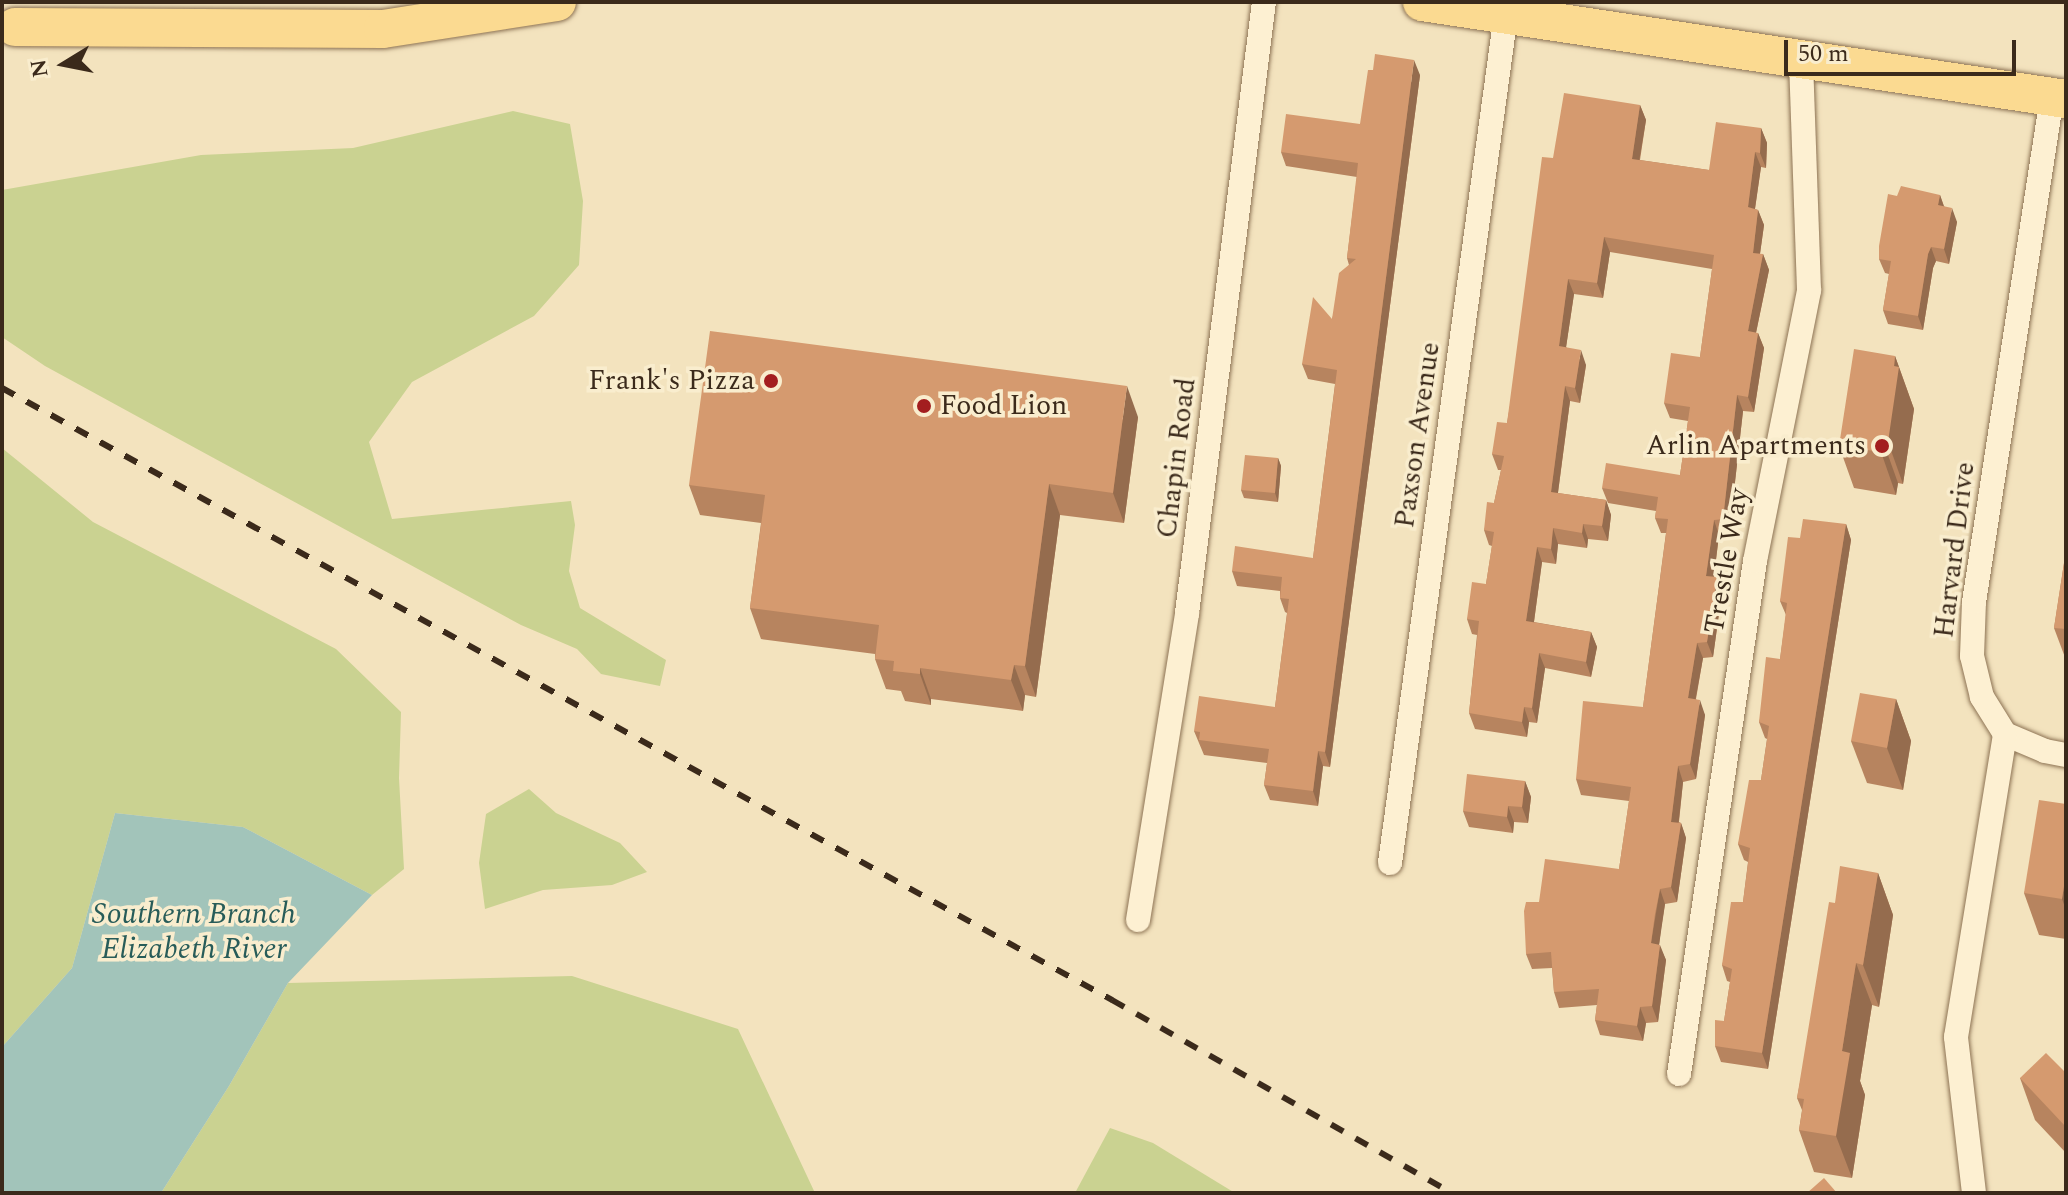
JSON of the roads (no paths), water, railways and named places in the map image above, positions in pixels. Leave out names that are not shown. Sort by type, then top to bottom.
[{"type":"main road","points":[[9,27],[205,2]]},
{"type":"main road","points":[[9,27],[383,29],[557,2]]},
{"type":"main road","points":[[1422,2],[2059,98]]},
{"type":"street","name":"Chapin Road","points":[[1138,920],[1189,597],[1264,2]]},
{"type":"street","name":"Paxson Avenue","points":[[1390,863],[1506,14]]},
{"type":"street","name":"Trestle Way","points":[[1679,1074],[1755,561],[1809,290],[1801,58]]},
{"type":"street","name":"Harvard Drive","points":[[2005,734],[1982,697],[1972,656],[1974,602],[2059,98]]},
{"type":"street","points":[[1974,1193],[1956,1037],[2005,734],[2045,751],[2066,755]]},
{"type":"water","name":"Southern Branch Elizabeth River","points":[[115,813],[243,827],[372,895],[288,983],[229,1086],[161,1193],[2,1193],[2,1047],[72,968]]},
{"type":"railway","points":[[2,388],[1112,1000],[1452,1193]]},
{"type":"place","name":"Frank's Pizza","points":[[771,381]]},
{"type":"place","name":"Food Lion","points":[[924,406]]},
{"type":"place","name":"Arlin Apartments","points":[[1882,446]]}]
